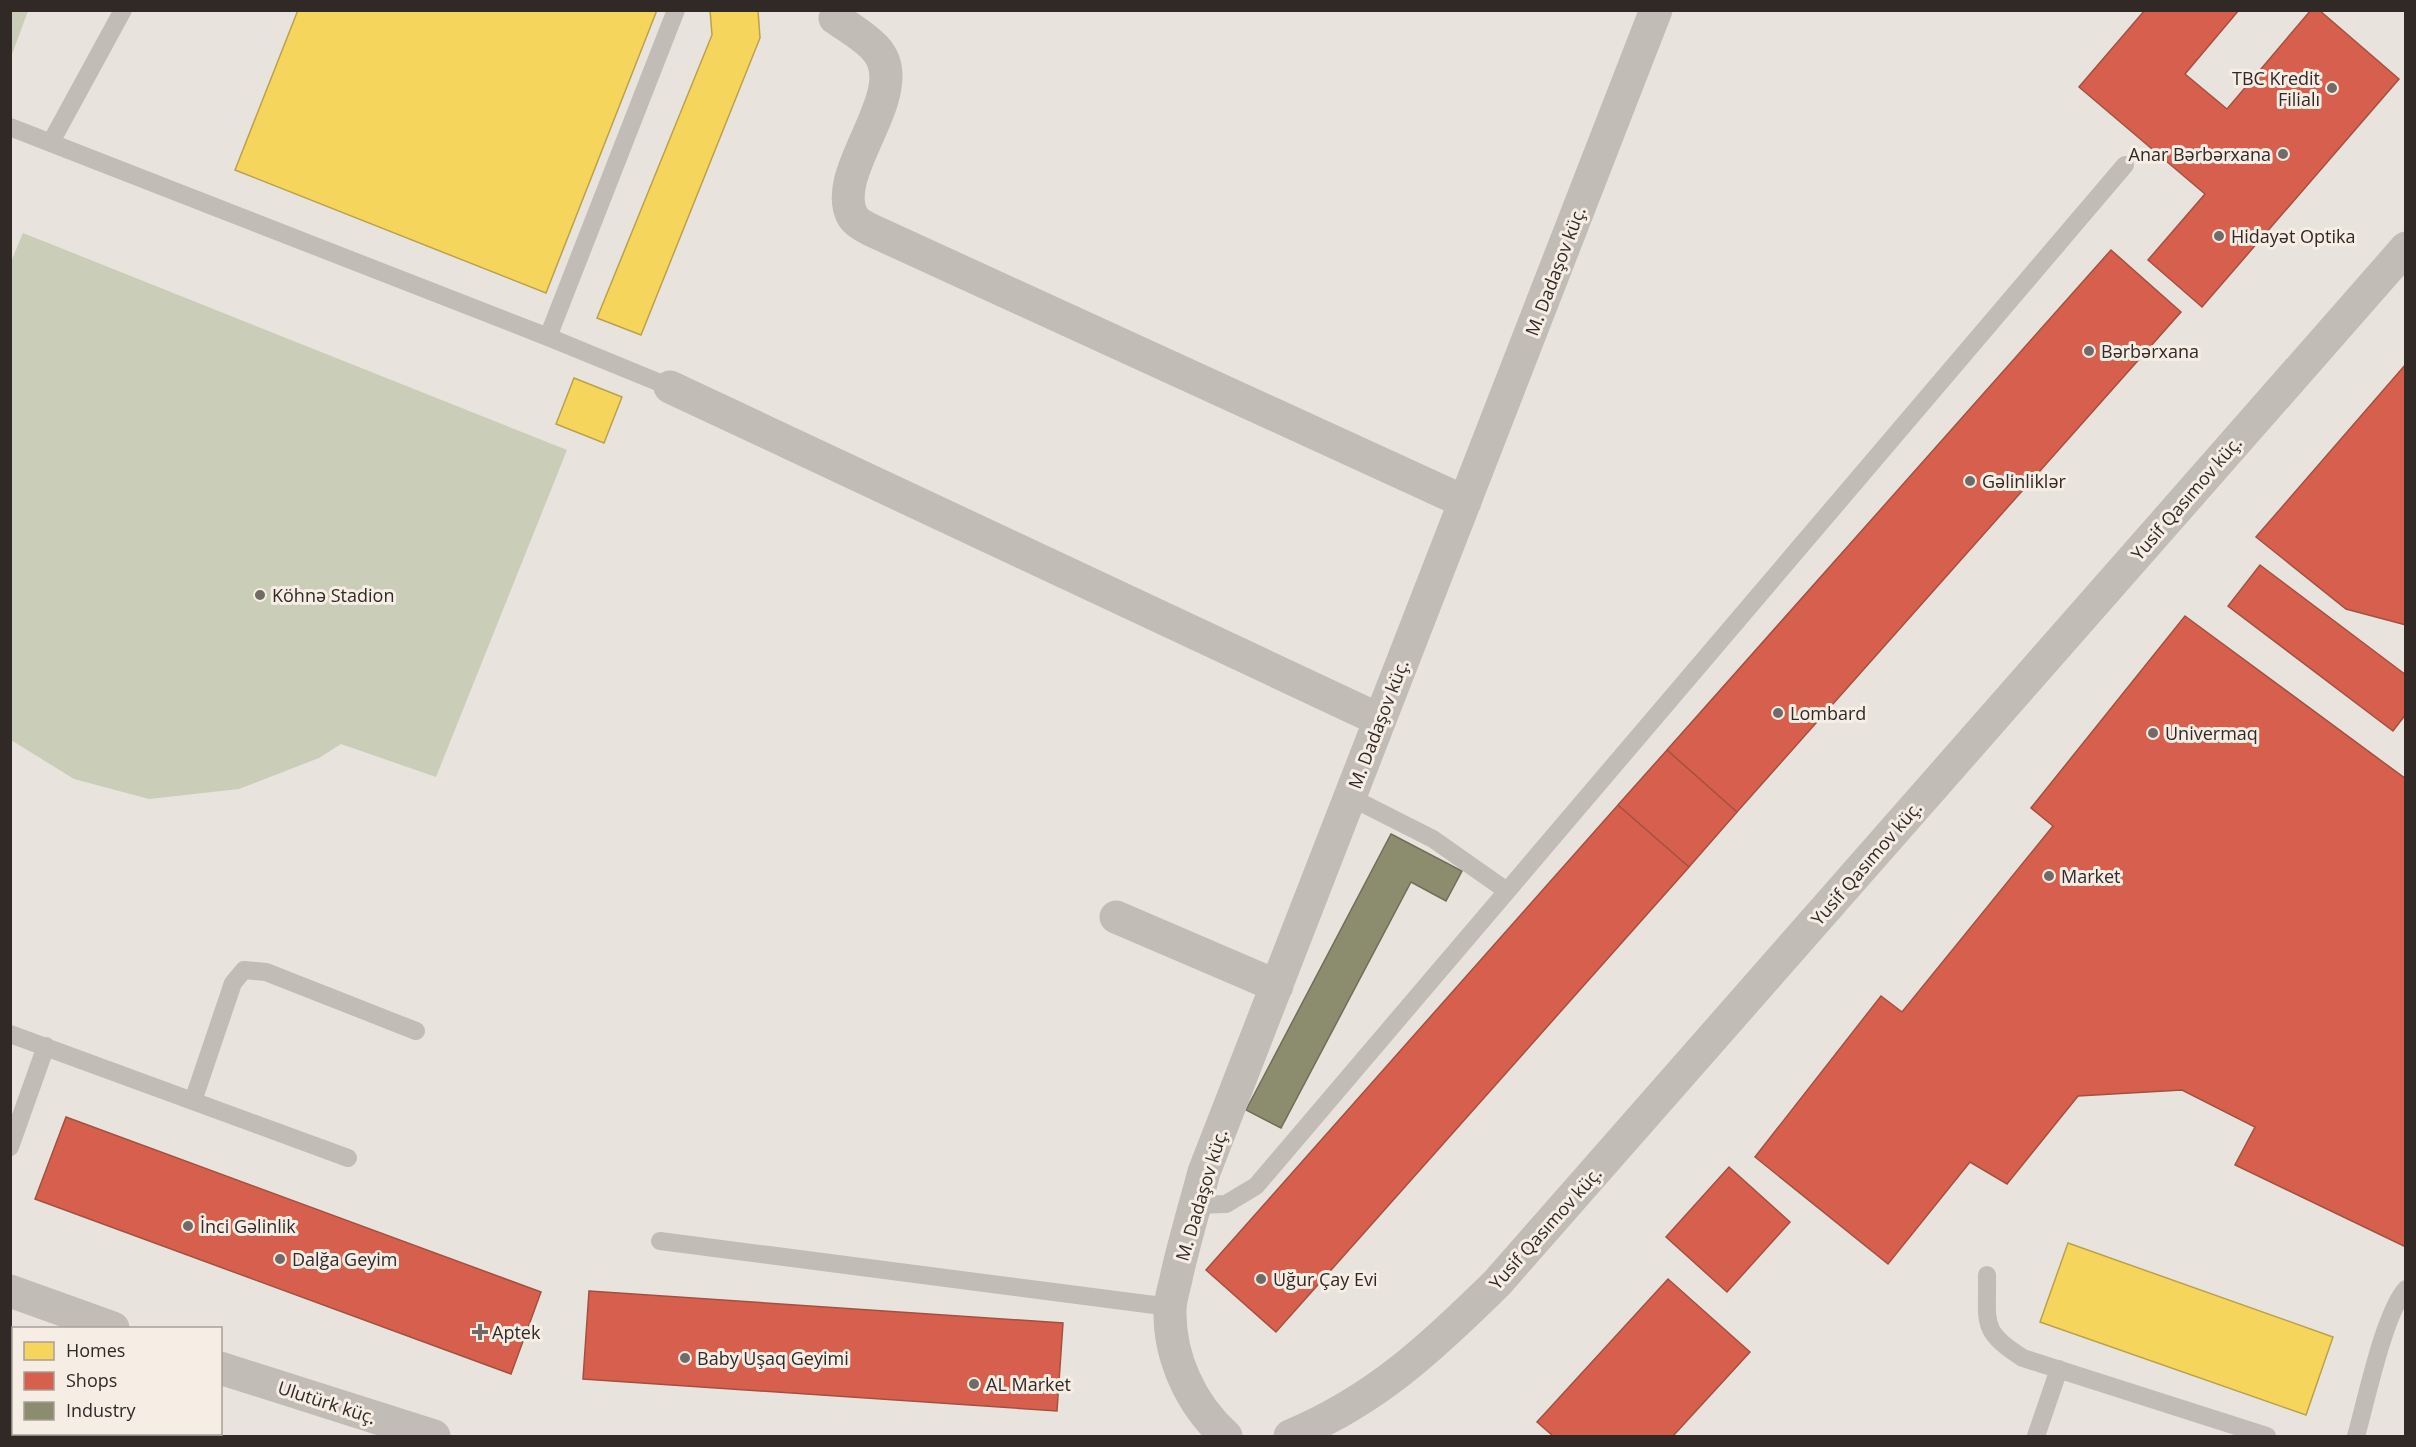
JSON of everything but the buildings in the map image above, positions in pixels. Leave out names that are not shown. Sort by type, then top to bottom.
[{"type":"street","name":"M. Dadaşov küç.","points":[[1226,1437],[1198,1405],[1179,1366],[1171,1336],[1170,1307],[1204,1172],[1656,10]]},
{"type":"street","points":[[835,18],[876,48],[886,69],[885,92],[852,177],[848,204],[854,219],[871,230],[1465,501]]},
{"type":"street","name":"Yusif Qasımov küç.","points":[[1290,1437],[1320,1424],[1392,1379],[1439,1340],[1497,1283],[2406,248]]},
{"type":"street","points":[[670,387],[1380,720]]},
{"type":"street","points":[[1116,917],[1276,986]]},
{"type":"street","points":[[10,1291],[76,1322],[102,1327]]},
{"type":"street","name":"Ulutürk küç.","points":[[222,1369],[434,1437]]},
{"type":"lane","points":[[51,142],[123,10]]},
{"type":"lane","points":[[548,338],[676,10]]},
{"type":"lane","points":[[10,127],[670,387]]},
{"type":"lane","points":[[1195,1205],[1226,1204],[1256,1186],[2125,165]]},
{"type":"lane","points":[[1350,797],[1433,839],[1507,891]]},
{"type":"lane","points":[[193,1101],[233,983],[244,970],[266,972],[416,1031]]},
{"type":"lane","points":[[10,1034],[348,1158]]},
{"type":"lane","points":[[10,1147],[46,1046]]},
{"type":"lane","points":[[660,1241],[1170,1307]]},
{"type":"lane","points":[[1987,1275],[1988,1326],[2001,1344],[2023,1358],[2267,1437]]},
{"type":"lane","points":[[2356,1437],[2387,1327],[2397,1298],[2406,1289]]},
{"type":"lane","points":[[2036,1437],[2059,1369]]},
{"type":"green space","points":[[10,11],[28,11],[11,57]]},
{"type":"green space","name":"Köhnə Stadion","points":[[23,233],[567,450],[436,777],[341,744],[319,758],[239,789],[149,799],[74,779],[11,740],[10,264]]},
{"type":"place","name":"TBC Kredit Filialı","points":[[2332,88]]},
{"type":"place","name":"Anar Bərbərxana","points":[[2283,154]]},
{"type":"place","name":"Hidayət Optika","points":[[2219,236]]},
{"type":"place","name":"Bərbərxana","points":[[2089,351]]},
{"type":"place","name":"Gəlinliklər","points":[[1970,481]]},
{"type":"place","name":"Köhnə Stadion","points":[[260,595]]},
{"type":"place","name":"Lombard","points":[[1778,713]]},
{"type":"place","name":"Univermaq","points":[[2153,733]]},
{"type":"place","name":"Market","points":[[2049,876]]},
{"type":"place","name":"İnci Gəlinlik","points":[[188,1226]]},
{"type":"place","name":"Dalğa Geyim","points":[[280,1259]]},
{"type":"place","name":"Uğur Çay Evi","points":[[1261,1279]]},
{"type":"place","name":"Aptek","points":[[480,1332]]},
{"type":"place","name":"Baby Uşaq Geyimi","points":[[685,1358]]},
{"type":"place","name":"AL Market","points":[[974,1384]]}]
